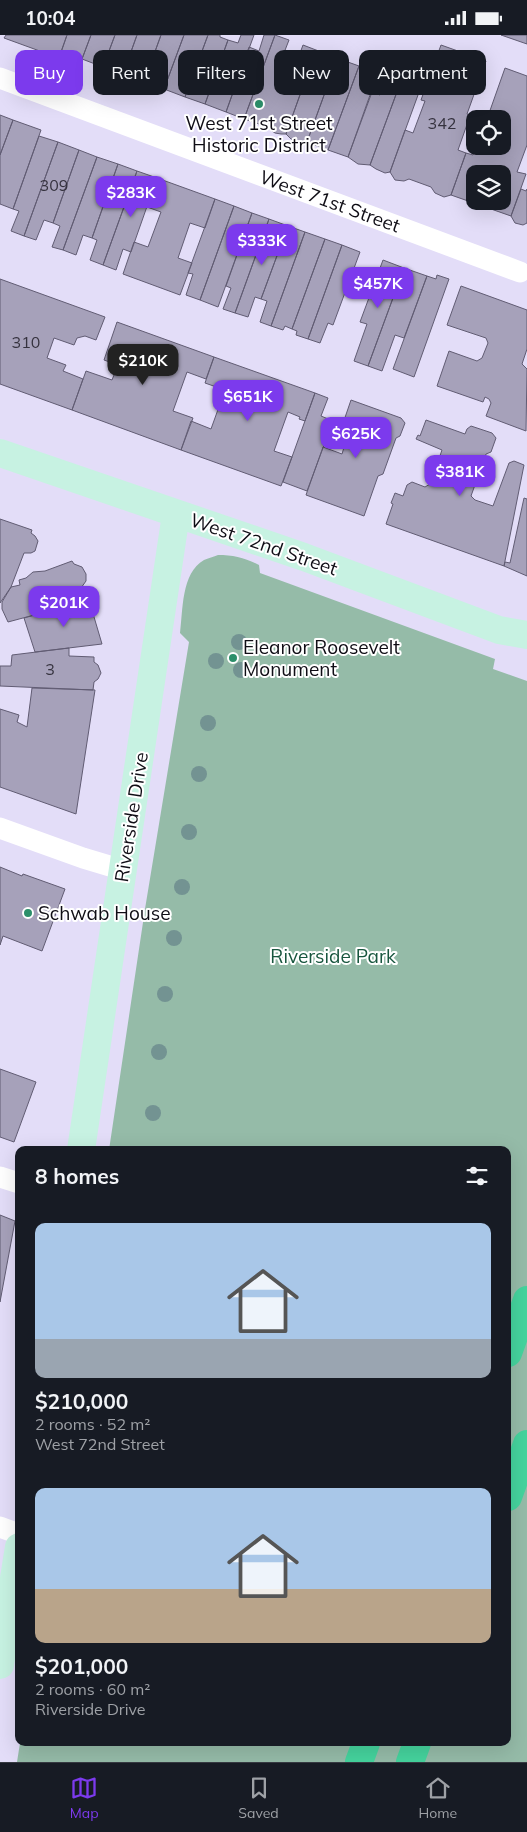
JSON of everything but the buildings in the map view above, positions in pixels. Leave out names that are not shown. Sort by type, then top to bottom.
[{"type":"highway","points":[[511,1344],[527,1299]]},
{"type":"highway","points":[[511,1488],[527,1443]]},
{"type":"highway","points":[[359,1762],[365,1746]]},
{"type":"highway","points":[[410,1762],[416,1746]]},
{"type":"main road","name":"West 72nd Street","points":[[0,453],[304,557],[499,630],[527,635]]},
{"type":"main road","name":"Riverside Drive","points":[[82,1146],[176,514]]},
{"type":"main road","points":[[0,1665],[15,1572]]},
{"type":"street","name":"West 71st Street","points":[[0,78],[520,272]]},
{"type":"street","points":[[0,828],[83,858],[123,870]]},
{"type":"street","points":[[0,1177],[15,1182]]},
{"type":"street","points":[[0,1527],[15,1533]]},
{"type":"green space","name":"Riverside Park","points":[[218,555],[234,556],[249,560],[259,565],[260,573],[495,659],[493,669],[527,681],[527,1762],[17,1762],[20,1746],[511,1746],[511,1146],[110,1146],[145,909],[189,642],[180,633],[183,604],[187,583],[191,574],[196,566],[204,560]]},
{"type":"place","name":"West 71st Street Historic District","points":[[259,104]]},
{"type":"place","name":"Eleanor Roosevelt Monument","points":[[233,658]]},
{"type":"place","name":"Schwab House","points":[[28,913]]}]
